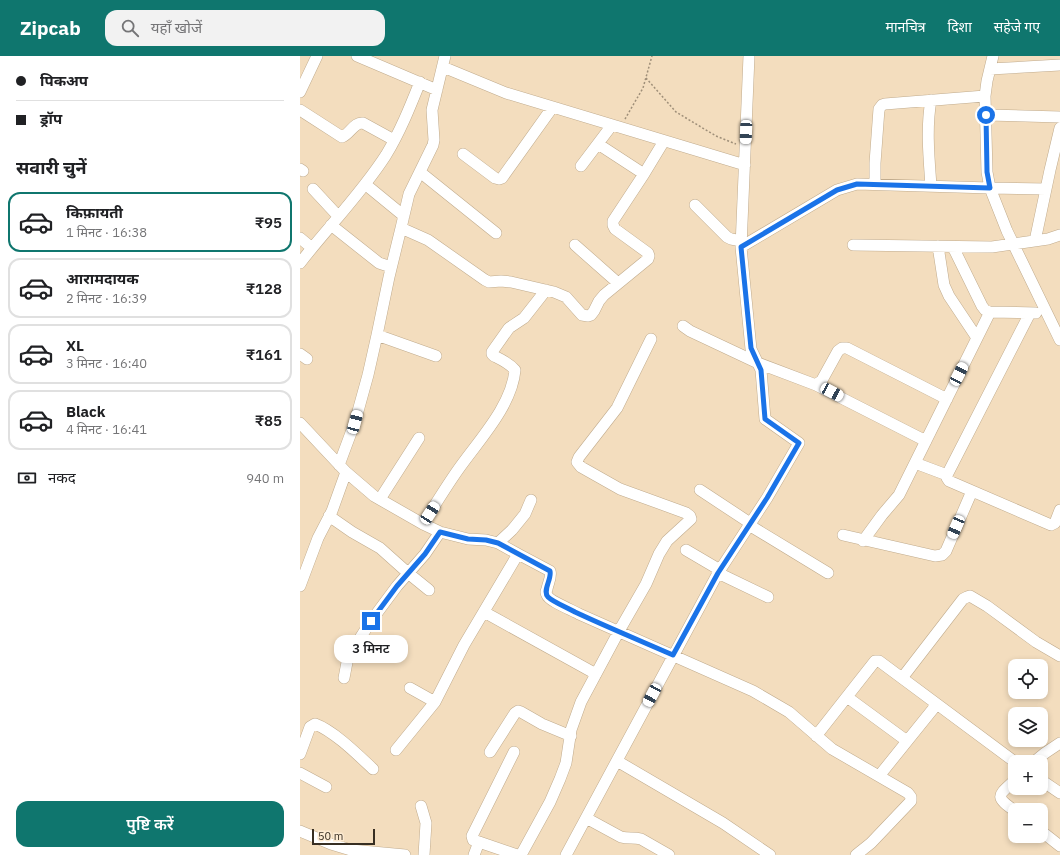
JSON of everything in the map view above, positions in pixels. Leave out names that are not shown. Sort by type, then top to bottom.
[{"type":"street","points":[[357,56],[437,90]]},
{"type":"street","points":[[300,586],[318,538],[332,511],[377,335],[410,194],[433,145],[432,110],[445,56]]},
{"type":"street","points":[[566,855],[719,572],[767,498],[799,443],[765,419],[761,370],[751,348],[741,244],[749,56]]},
{"type":"street","points":[[993,56],[985,96],[987,172],[990,188],[1007,231],[1060,340]]},
{"type":"street","points":[[300,92],[314,57]]},
{"type":"street","points":[[990,69],[1060,66]]},
{"type":"street","points":[[442,67],[506,93],[552,108],[745,165]]},
{"type":"street","points":[[300,263],[365,184],[386,154],[400,129],[420,82]]},
{"type":"street","points":[[875,184],[879,109],[882,105],[985,96]]},
{"type":"street","points":[[931,100],[929,112],[931,186]]},
{"type":"street","points":[[463,154],[495,178],[502,178],[552,108]]},
{"type":"street","points":[[300,110],[342,138],[356,124],[363,123],[394,140]]},
{"type":"street","points":[[986,115],[1060,117]]},
{"type":"street","points":[[581,166],[598,144],[616,126]]},
{"type":"street","points":[[1035,241],[1060,128]]},
{"type":"street","points":[[401,228],[428,240],[489,282],[511,282],[554,292],[566,297],[582,315],[588,316],[594,311],[604,295],[648,259],[648,253],[615,229],[613,221],[664,141]]},
{"type":"street","points":[[598,144],[644,174]]},
{"type":"street","points":[[420,172],[496,233]]},
{"type":"street","points":[[365,184],[404,216]]},
{"type":"street","points":[[741,244],[837,190],[857,184],[1046,189]]},
{"type":"street","points":[[313,190],[335,220],[379,263],[392,267]]},
{"type":"street","points":[[695,205],[727,238],[741,244]]},
{"type":"street","points":[[853,245],[992,247],[1048,239],[1060,235]]},
{"type":"street","points":[[300,238],[312,248]]},
{"type":"street","points":[[575,245],[618,283]]},
{"type":"street","points":[[938,246],[944,284],[949,296],[977,338]]},
{"type":"street","points":[[954,246],[985,310],[990,312],[1047,313]]},
{"type":"street","points":[[423,524],[459,468],[505,403],[515,370],[506,362],[494,356],[492,352],[509,328],[524,318],[546,290]]},
{"type":"street","points":[[863,540],[898,495],[990,312]]},
{"type":"street","points":[[1030,313],[947,475],[947,478],[949,481],[1051,525],[1055,523],[1060,510]]},
{"type":"street","points":[[683,326],[690,331],[758,363],[816,385],[926,441]]},
{"type":"street","points":[[377,335],[436,356]]},
{"type":"street","points":[[521,855],[550,802],[560,779],[566,763],[570,736],[581,702],[618,631],[646,584],[659,554],[667,541],[690,519],[690,516],[686,513],[615,487],[580,467],[577,462],[579,456],[617,408],[651,339]]},
{"type":"street","points":[[816,385],[822,380],[838,351],[842,348],[847,348],[947,399]]},
{"type":"street","points":[[300,423],[342,468],[374,496],[440,532],[468,539],[486,540],[498,543],[550,571],[551,574],[546,592],[547,597],[618,631],[753,691],[789,712],[832,750],[908,793],[911,797],[911,801],[871,843],[856,855]]},
{"type":"street","points":[[380,499],[419,438]]},
{"type":"street","points":[[915,463],[947,475]]},
{"type":"street","points":[[700,490],[750,524],[828,573]]},
{"type":"street","points":[[843,535],[935,556],[942,555],[946,551],[972,491]]},
{"type":"street","points":[[498,543],[512,530],[525,514],[531,500]]},
{"type":"street","points":[[329,516],[352,532],[380,548],[429,590]]},
{"type":"street","points":[[344,678],[348,657],[371,621],[397,586],[425,554],[440,532]]},
{"type":"street","points":[[686,550],[719,572],[768,596]]},
{"type":"street","points":[[396,750],[435,702],[464,645],[518,554]]},
{"type":"street","points":[[902,678],[964,599],[970,596],[987,606],[1036,642],[1060,656]]},
{"type":"street","points":[[484,612],[596,674]]},
{"type":"street","points":[[816,736],[875,661],[880,661],[1008,757]]},
{"type":"street","points":[[410,688],[435,702]]},
{"type":"street","points":[[847,696],[907,741]]},
{"type":"street","points":[[879,776],[937,704]]},
{"type":"street","points":[[490,752],[515,713],[518,711],[542,724],[570,736]]},
{"type":"street","points":[[300,754],[310,727],[316,724],[336,736],[373,769]]},
{"type":"street","points":[[1042,755],[1060,744]]},
{"type":"street","points":[[514,752],[472,836],[473,840],[517,855]]},
{"type":"street","points":[[617,760],[723,823],[770,855]]},
{"type":"street","points":[[300,774],[326,787]]},
{"type":"street","points":[[1048,785],[1060,793]]},
{"type":"street","points":[[1008,786],[1000,796],[1001,800],[1008,806]]},
{"type":"street","points":[[421,806],[426,822],[424,855]]},
{"type":"street","points":[[586,818],[621,838],[641,839],[669,855]]},
{"type":"street","points":[[300,831],[349,853],[405,855]]},
{"type":"street","points":[[1048,837],[1060,846]]},
{"type":"street","points":[[474,855],[479,842]]},
{"type":"path","points":[[616,126],[643,88],[652,56]]},
{"type":"path","points":[[646,78],[676,112],[716,136],[746,147]]},
{"type":"route","points":[[371,621],[397,586],[425,554],[440,532],[468,539],[486,540],[498,543],[550,571],[551,574],[546,592],[547,597],[579,614],[673,655],[718,573],[767,498],[799,443],[765,419],[761,370],[751,348],[741,247],[837,190],[857,184],[990,188],[987,172],[986,115]]}]
